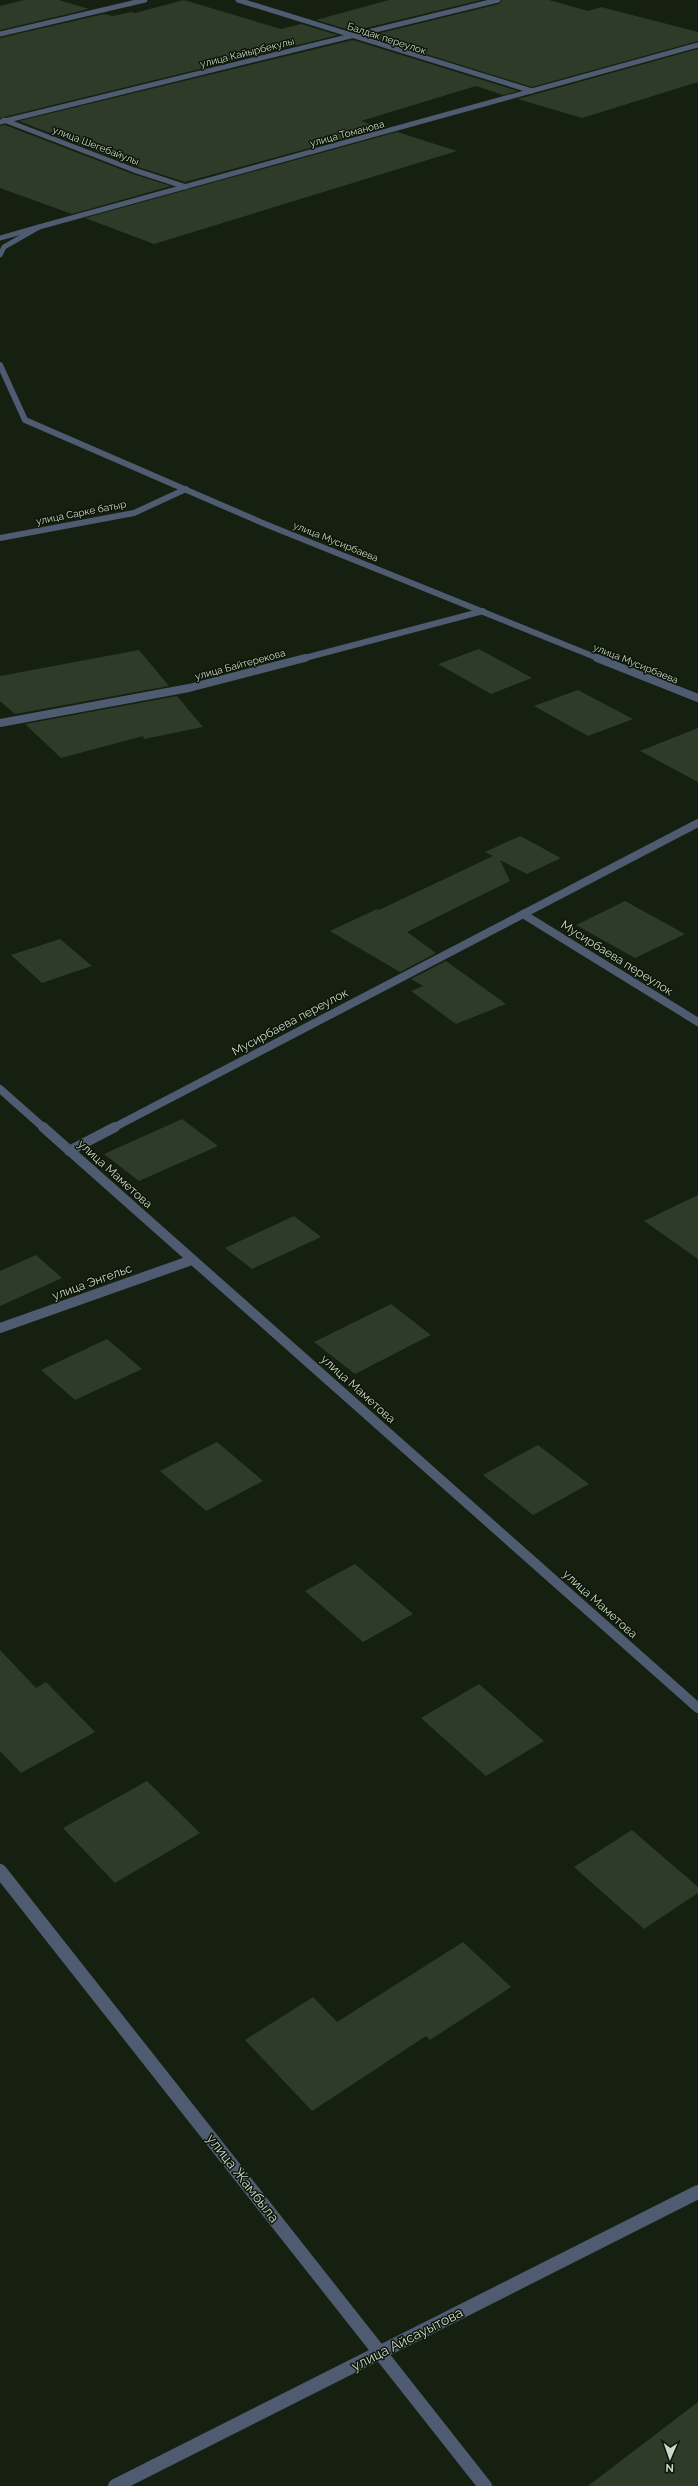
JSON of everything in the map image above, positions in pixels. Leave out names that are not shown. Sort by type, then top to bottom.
[{"type":"street","points":[[0,34],[145,0]]},
{"type":"street","name":"Балдак переулок","points":[[238,0],[532,91]]},
{"type":"street","name":"улица Кайырбекулы","points":[[2,120],[498,0]]},
{"type":"street","name":"улица Томанова","points":[[0,238],[698,45]]},
{"type":"street","name":"улица Шегебайулы","points":[[2,120],[134,170],[186,187]]},
{"type":"street","points":[[0,255],[4,247],[39,227]]},
{"type":"street","name":"улица Мусирбаева","points":[[0,365],[24,420],[186,489],[698,698]]},
{"type":"street","name":"улица Сарке батыр","points":[[0,538],[134,513],[186,489]]},
{"type":"street","name":"улица Байтерекова","points":[[0,722],[189,688],[483,611]]},
{"type":"street","name":"Мусирбаева переулок","points":[[69,1151],[698,823]]},
{"type":"street","name":"Мусирбаева переулок","points":[[523,914],[698,1022]]},
{"type":"street","name":"улица Маметова","points":[[0,1090],[698,1708]]},
{"type":"street","name":"улица Энгельс","points":[[0,1328],[192,1260]]},
{"type":"street","name":"улица Жамбыла","points":[[0,1871],[485,2486]]},
{"type":"street","name":"улица Айсауытова","points":[[116,2486],[698,2192]]},
{"type":"building","points":[[24,0],[59,0],[89,9],[0,30],[0,6]]},
{"type":"building","points":[[184,0],[281,29],[301,24],[338,35],[0,118],[0,38],[104,14],[113,16],[131,12],[135,13]]},
{"type":"building","points":[[389,0],[481,0],[353,31],[316,20]]},
{"type":"building","points":[[502,0],[549,0],[588,11],[601,7],[698,32],[698,41],[532,87],[368,36],[499,4]]},
{"type":"building","points":[[353,40],[518,91],[503,95],[476,86],[361,121],[383,128],[185,182],[135,166],[19,121]]},
{"type":"building","points":[[698,49],[698,82],[582,118],[518,99]]},
{"type":"building","points":[[5,125],[133,174],[171,186],[72,214],[0,188],[0,126]]},
{"type":"building","points":[[397,132],[457,151],[154,244],[85,218]]},
{"type":"building","points":[[479,649],[532,678],[491,694],[438,664]]},
{"type":"building","points":[[139,650],[169,686],[15,714],[0,701],[0,676]]},
{"type":"building","points":[[578,690],[633,719],[588,736],[534,706]]},
{"type":"building","points":[[177,696],[203,727],[144,739],[143,736],[61,758],[25,724]]},
{"type":"building","points":[[698,728],[698,782],[640,751]]},
{"type":"building","points":[[520,836],[561,858],[527,874],[500,860],[510,881],[407,932],[436,953],[400,972],[330,931],[377,909],[379,910],[493,856],[485,852]]},
{"type":"building","points":[[625,901],[685,934],[635,958],[576,925]]},
{"type":"building","points":[[60,939],[92,966],[42,983],[11,955]]},
{"type":"building","points":[[446,961],[506,1004],[456,1024],[411,991],[423,986],[411,979]]},
{"type":"building","points":[[182,1119],[218,1146],[139,1181],[104,1154]]},
{"type":"building","points":[[698,1195],[698,1259],[644,1221]]},
{"type":"building","points":[[294,1216],[321,1237],[252,1269],[225,1248]]},
{"type":"building","points":[[36,1255],[62,1278],[0,1306],[0,1271]]},
{"type":"building","points":[[391,1304],[431,1335],[355,1374],[314,1342]]},
{"type":"building","points":[[107,1339],[142,1369],[75,1400],[41,1370]]},
{"type":"building","points":[[217,1442],[263,1481],[206,1511],[160,1471]]},
{"type":"building","points":[[538,1445],[589,1484],[533,1515],[483,1475]]},
{"type":"building","points":[[355,1564],[413,1614],[363,1642],[305,1591]]},
{"type":"building","points":[[0,1650],[36,1688],[46,1682],[95,1732],[21,1773],[0,1751]]},
{"type":"building","points":[[479,1684],[544,1741],[486,1776],[421,1718]]},
{"type":"building","points":[[147,1781],[200,1833],[115,1883],[63,1828]]},
{"type":"building","points":[[632,1830],[698,1887],[698,1893],[644,1929],[574,1867]]},
{"type":"building","points":[[463,1942],[511,1987],[430,2040],[426,2036],[312,2111],[245,2040],[313,1997],[337,2022]]},
{"type":"building","points":[[698,2402],[698,2486],[588,2486]]}]
